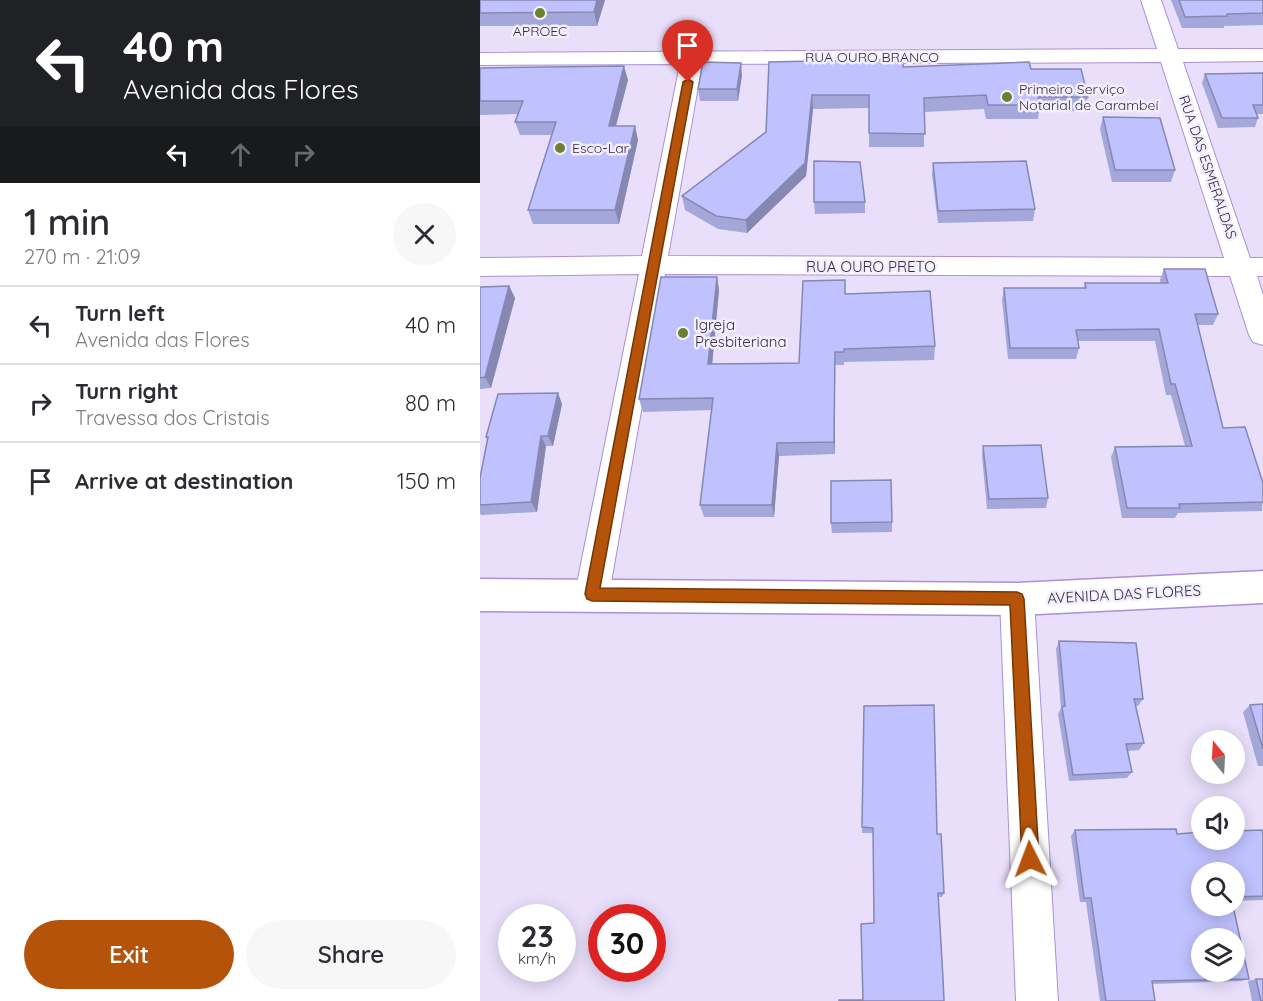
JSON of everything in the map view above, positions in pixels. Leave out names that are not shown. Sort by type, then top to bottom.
[{"type":"street","name":"RUA DAS ESMERALDAS","points":[[1151,0],[1170,56],[1252,267],[1263,334]]},
{"type":"street","name":"RUA OURO BRANCO","points":[[480,59],[1263,55]]},
{"type":"street","points":[[592,594],[692,59]]},
{"type":"street","name":"RUA OURO PRETO","points":[[480,267],[653,265],[1252,267]]},
{"type":"street","name":"AVENIDA DAS FLORES","points":[[480,595],[592,594],[1017,599],[1263,587]]},
{"type":"street","points":[[1017,599],[1037,1001]]},
{"type":"building","points":[[480,0],[597,0],[594,12],[480,13]]},
{"type":"building","points":[[1179,0],[1263,0],[1263,13],[1185,17]]},
{"type":"building","points":[[903,59],[903,67],[1029,62],[1031,69],[1081,69],[1088,97],[1038,97],[1040,105],[988,105],[986,95],[924,98],[925,134],[869,133],[869,95],[812,95],[805,163],[746,220],[716,216],[682,196],[766,132],[769,62]]},
{"type":"building","points":[[703,62],[741,63],[737,89],[698,89]]},
{"type":"building","points":[[624,66],[609,126],[635,126],[615,210],[528,210],[556,122],[515,122],[523,101],[480,101],[480,68]]},
{"type":"building","points":[[1263,73],[1263,105],[1253,105],[1258,118],[1222,118],[1205,74]]},
{"type":"building","points":[[1103,117],[1160,118],[1175,170],[1115,170]]},
{"type":"building","points":[[814,161],[860,162],[865,202],[814,202]]},
{"type":"building","points":[[1026,161],[1035,209],[938,211],[933,163]]},
{"type":"building","points":[[1164,269],[1205,269],[1218,314],[1195,314],[1223,428],[1245,427],[1263,483],[1263,502],[1179,504],[1180,508],[1127,508],[1115,447],[1192,446],[1175,384],[1171,384],[1159,329],[1076,330],[1079,348],[1010,348],[1004,288],[1086,288],[1085,283],[1168,283]]},
{"type":"building","points":[[661,277],[717,277],[708,364],[799,363],[803,281],[845,280],[845,294],[930,291],[935,346],[844,349],[844,352],[835,352],[834,442],[777,443],[772,505],[700,505],[713,398],[639,399]]},
{"type":"building","points":[[509,286],[485,377],[480,378],[480,287]]},
{"type":"building","points":[[558,393],[548,436],[541,436],[531,502],[480,505],[480,478],[488,437],[486,437],[498,394]]},
{"type":"building","points":[[1041,445],[1048,498],[989,499],[983,446]]},
{"type":"building","points":[[891,480],[892,522],[831,523],[831,481]]},
{"type":"building","points":[[1059,641],[1136,643],[1143,699],[1134,699],[1144,743],[1126,744],[1132,772],[1073,775],[1062,707],[1065,706]]},
{"type":"building","points":[[1263,704],[1263,749],[1250,705]]},
{"type":"building","points":[[934,705],[937,834],[941,834],[944,893],[938,893],[944,1001],[839,1001],[863,1000],[861,924],[874,923],[873,828],[862,827],[864,706]]},
{"type":"building","points":[[1176,829],[1177,834],[1191,833],[1191,850],[1245,850],[1245,831],[1262,830],[1263,896],[1245,897],[1245,862],[1191,862],[1191,916],[1235,916],[1238,928],[1191,928],[1191,980],[1152,981],[1155,1001],[1106,1001],[1091,898],[1084,898],[1075,830]]},
{"type":"building","points":[[1245,961],[1249,979],[1245,979]]},
{"type":"building","points":[[1256,979],[1263,979],[1263,1001],[1261,1001]]},
{"type":"place","name":"APROEC","points":[[540,13]]},
{"type":"place","name":"Primeiro Serviço Notarial de Carambeí","points":[[1007,97]]},
{"type":"place","name":"Esco-Lar","points":[[560,148]]},
{"type":"place","name":"Igreja Presbiteriana","points":[[683,333]]},
{"type":"route","points":[[688,82],[592,594],[1017,599],[1030,859]]}]
